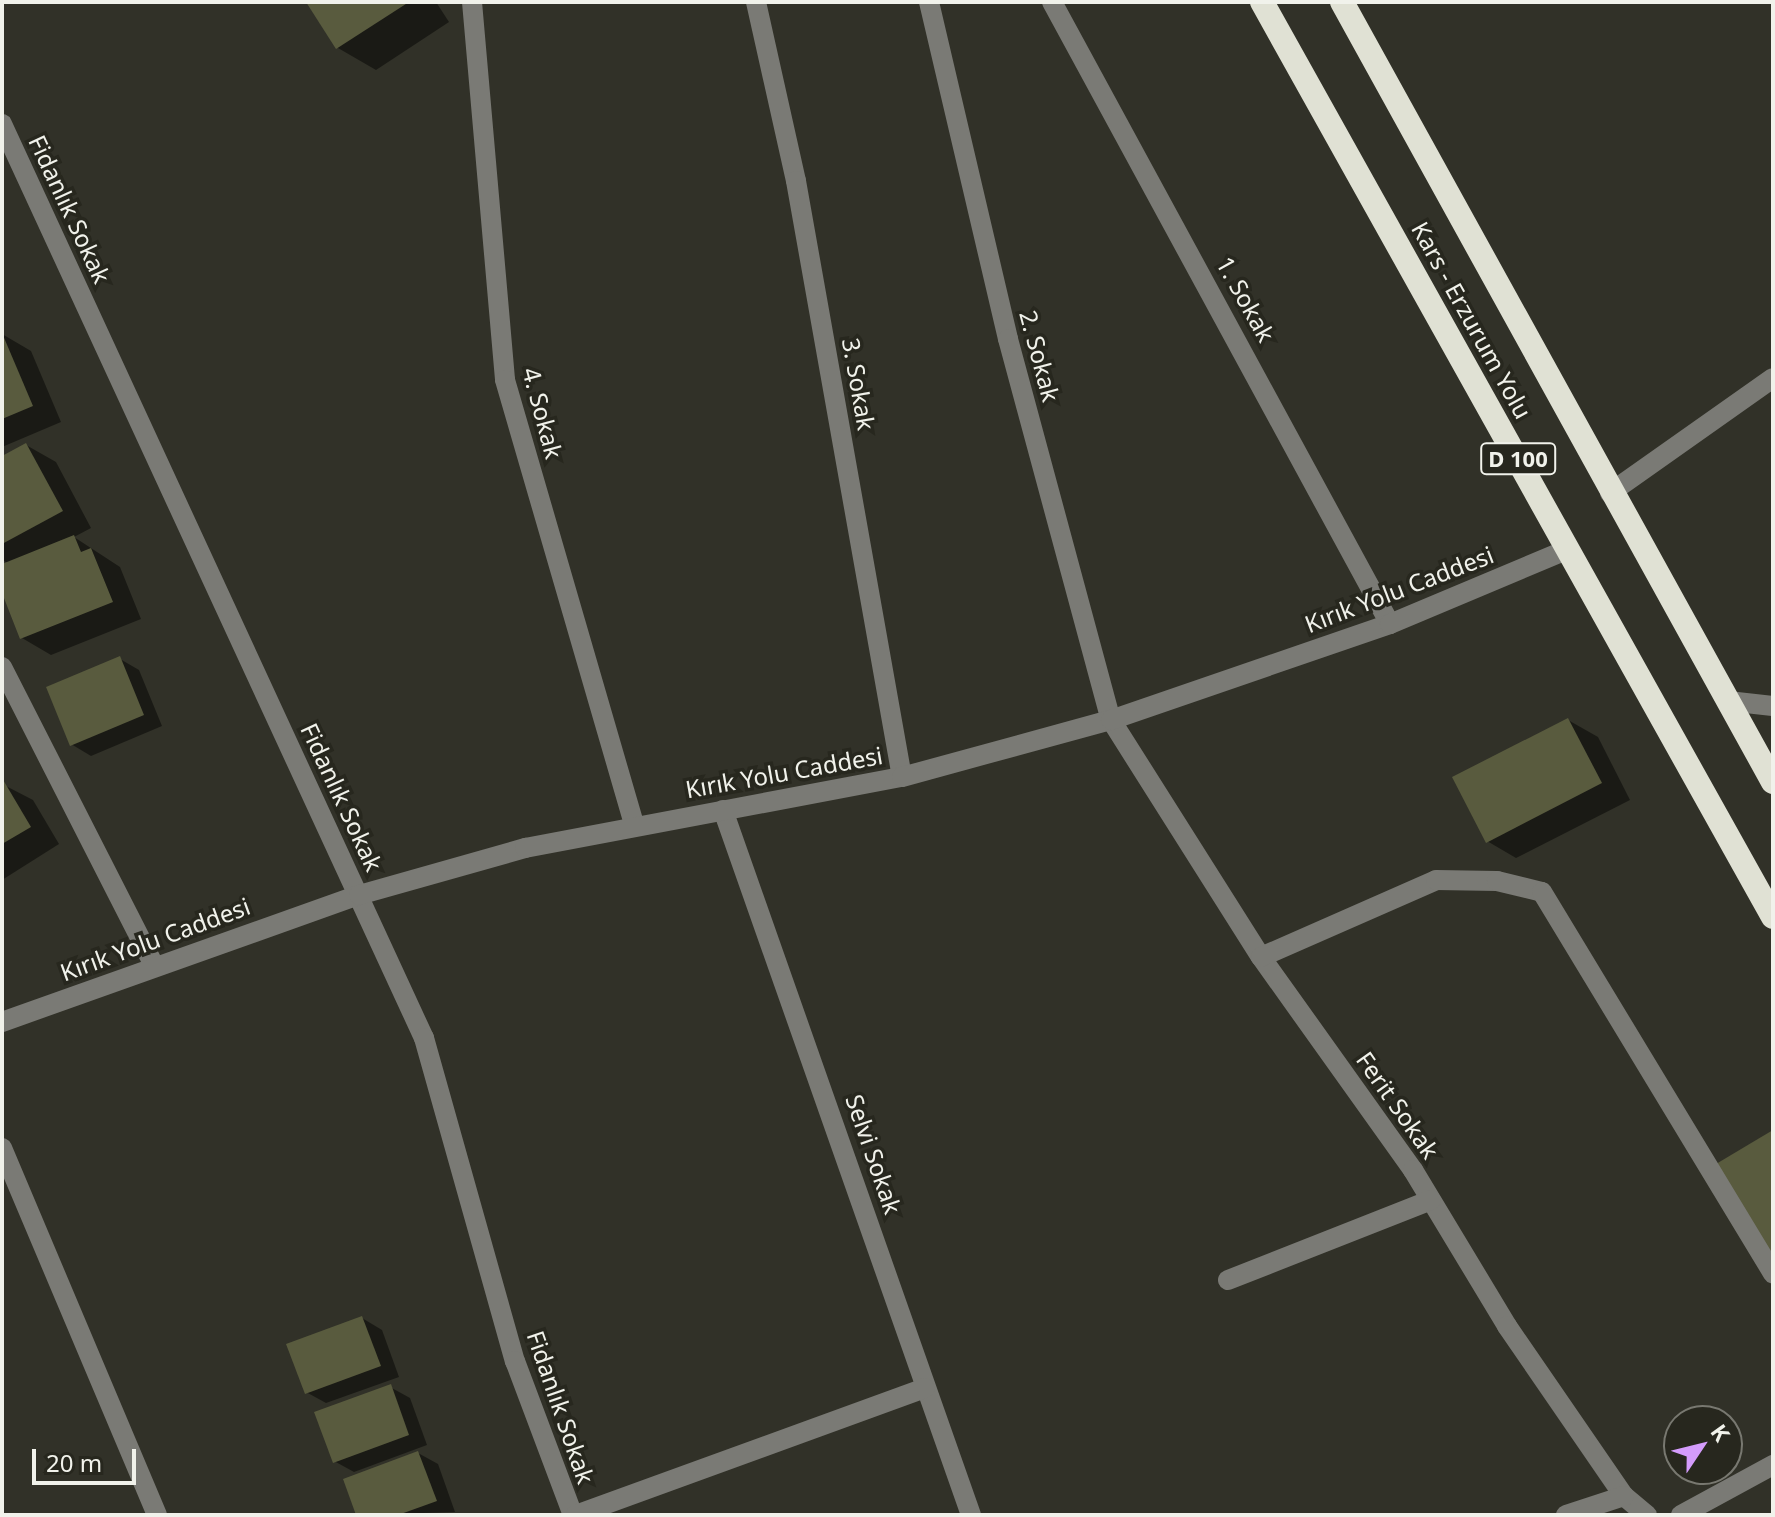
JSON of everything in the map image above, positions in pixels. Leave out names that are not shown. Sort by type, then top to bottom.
[{"type":"highway","name":"Kars - Erzurum Yolu","points":[[1262,2],[1773,917]]},
{"type":"highway","name":"Kars - Erzurum Yolu","points":[[1342,2],[1610,493],[1773,782]]},
{"type":"street","name":"4. Sokak","points":[[472,2],[505,380],[634,824]]},
{"type":"street","name":"3. Sokak","points":[[756,2],[796,181],[902,777]]},
{"type":"street","name":"2. Sokak","points":[[929,2],[1008,339],[1111,720]]},
{"type":"street","name":"1. Sokak","points":[[1052,2],[1390,624]]},
{"type":"street","name":"Fidanlık Sokak","points":[[2,124],[424,1038],[515,1361],[574,1515]]},
{"type":"street","points":[[1610,493],[1773,378]]},
{"type":"street","name":"Kırık Yolu Caddesi","points":[[2,1022],[154,965],[359,895],[634,824],[902,777],[1111,720],[1390,624],[1568,549]]},
{"type":"street","points":[[2,667],[154,965]]},
{"type":"street","points":[[1728,701],[1773,706]]},
{"type":"street","name":"Ferit Sokak","points":[[1111,720],[1261,957],[1431,1200],[1624,1496],[1647,1515]]},
{"type":"street","name":"Selvi Sokak","points":[[723,810],[971,1515]]},
{"type":"street","points":[[1261,957],[1436,880],[1497,881],[1542,892],[1773,1273]]},
{"type":"street","points":[[2,1148],[157,1515]]},
{"type":"street","points":[[1228,1280],[1431,1200]]},
{"type":"street","points":[[574,1515],[925,1388]]},
{"type":"street","points":[[1681,1515],[1773,1465]]},
{"type":"street","points":[[1566,1515],[1624,1496]]},
{"type":"building","points":[[306,2],[409,2],[336,49]]},
{"type":"building","points":[[2,333],[33,406],[2,419]]},
{"type":"building","points":[[26,443],[63,511],[2,544],[2,456]]},
{"type":"building","points":[[74,535],[81,552],[91,548],[113,602],[20,639],[2,593],[2,564]]},
{"type":"building","points":[[120,656],[144,715],[70,746],[46,687]]},
{"type":"building","points":[[1568,718],[1602,783],[1486,843],[1452,777]]},
{"type":"building","points":[[2,778],[31,827],[2,844]]},
{"type":"building","points":[[1773,1130],[1773,1259],[1716,1164]]},
{"type":"building","points":[[362,1316],[381,1366],[305,1394],[286,1344]]},
{"type":"building","points":[[391,1384],[409,1435],[333,1463],[314,1412]]},
{"type":"building","points":[[418,1451],[437,1501],[398,1515],[356,1515],[343,1479]]}]
